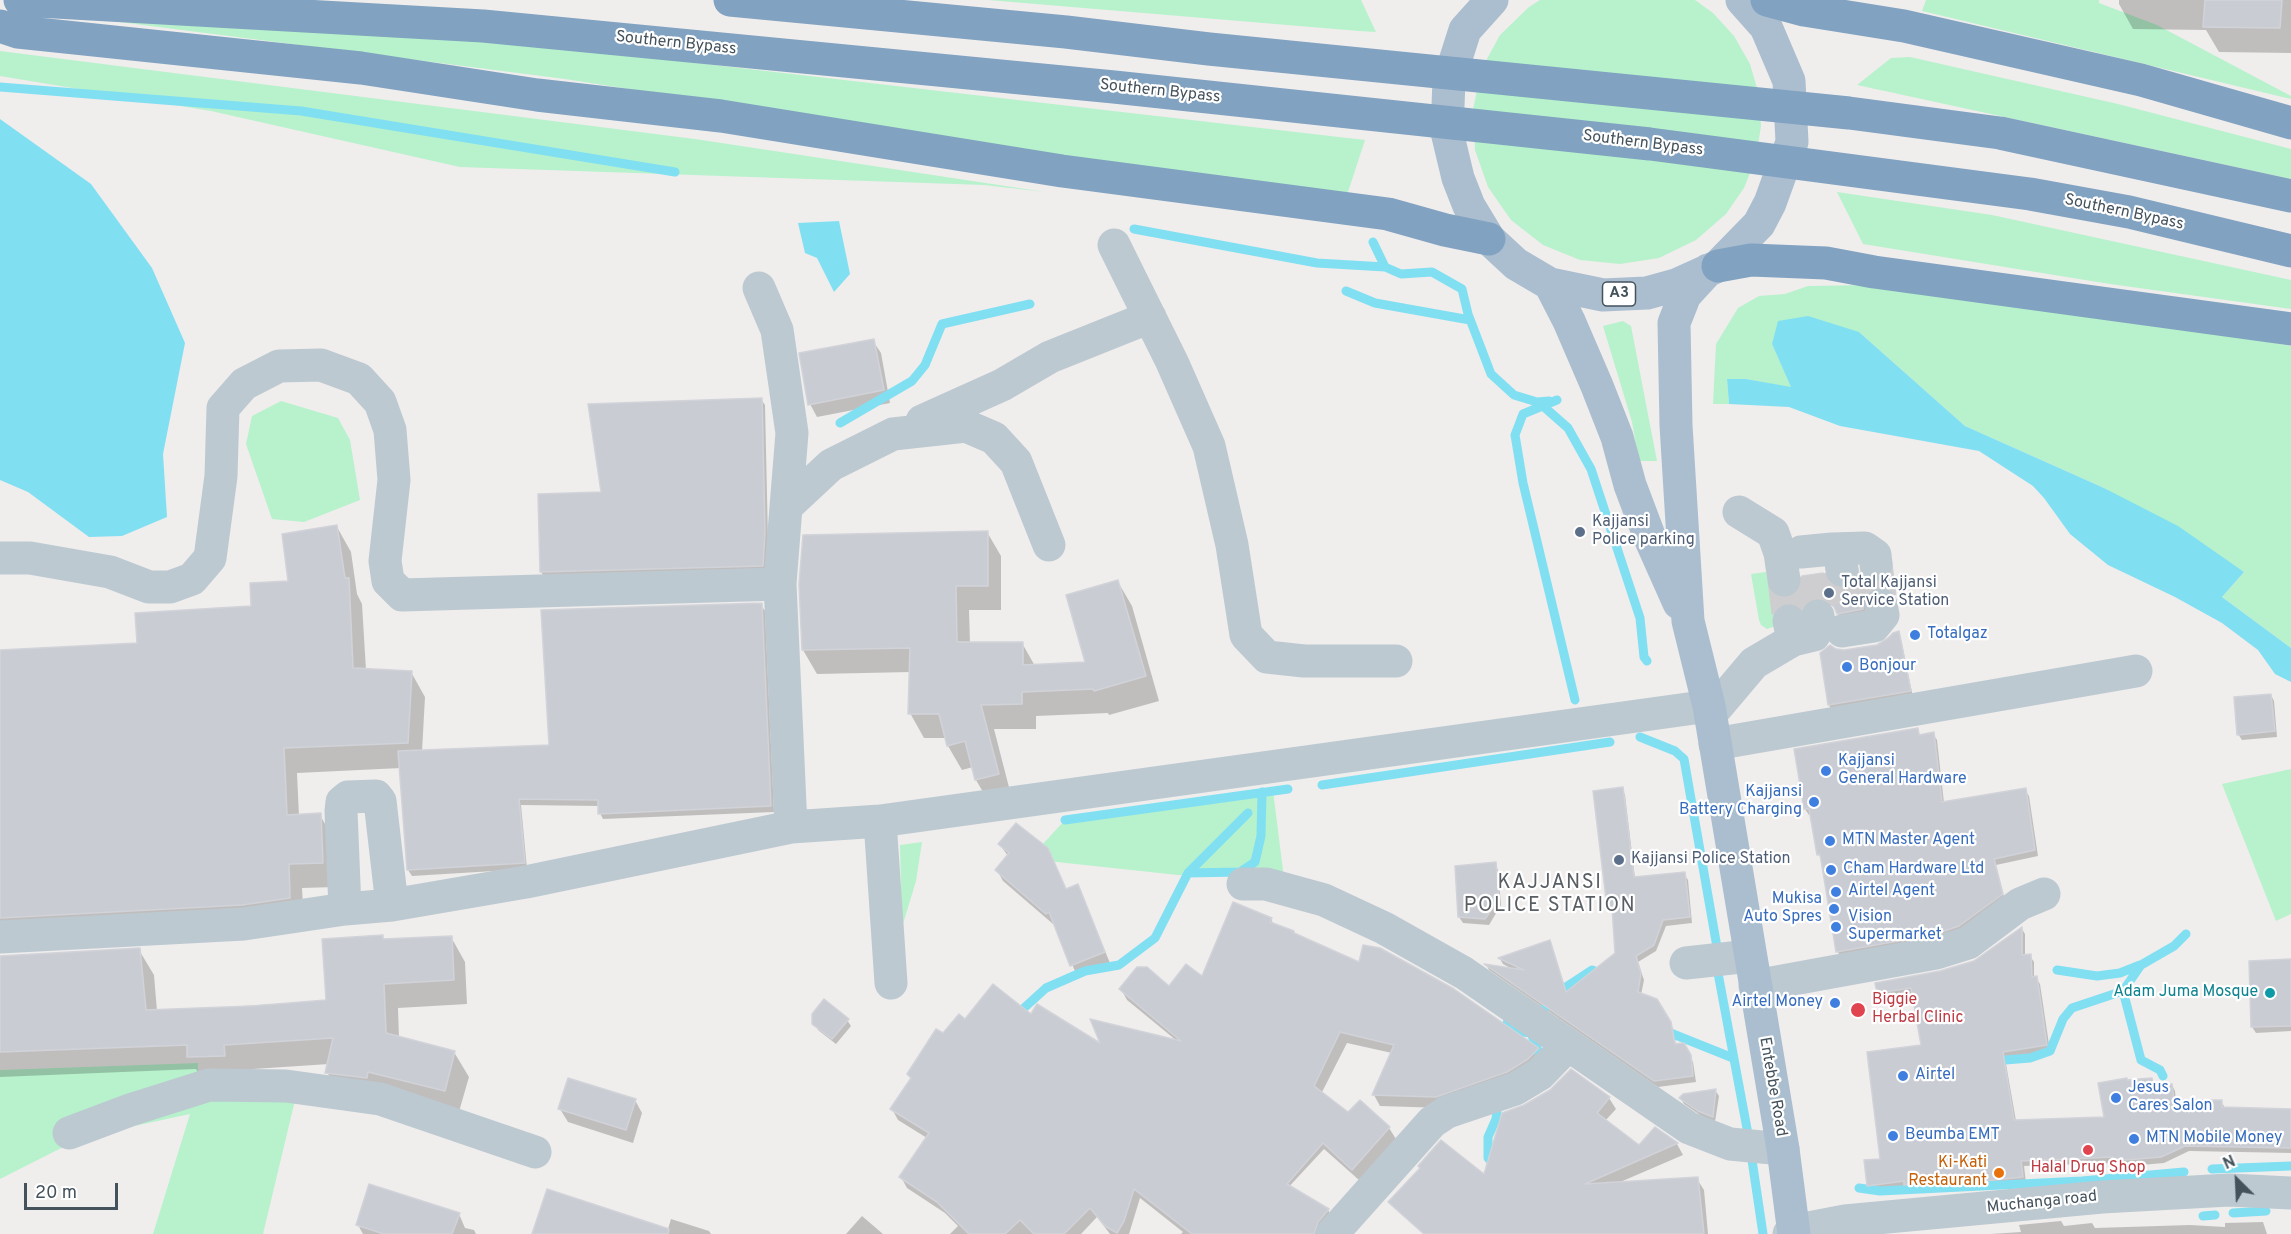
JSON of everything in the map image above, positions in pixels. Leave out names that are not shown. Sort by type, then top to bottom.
[{"type":"highway","name":"Southern Bypass","points":[[20,0],[483,26],[1370,114],[1638,143],[1837,167],[2052,198],[2129,212],[2291,251]]},
{"type":"highway","points":[[730,0],[1849,113],[2000,133],[2291,196]]},
{"type":"highway","points":[[1767,0],[1804,10],[1904,26],[2141,80],[2291,123]]},
{"type":"highway","points":[[0,26],[18,32],[362,68],[537,94],[722,116],[1062,171],[1388,214],[1445,230],[1489,239]]},
{"type":"highway","points":[[1713,268],[1751,260],[1826,263],[1875,272],[2162,309],[2291,329]]},
{"type":"main road","name":"A3","points":[[1492,0],[1465,30],[1449,80],[1446,132],[1458,178],[1469,206],[1489,239],[1516,264],[1550,284],[1603,295],[1647,293],[1676,285],[1713,268]]},
{"type":"main road","name":"A3","points":[[1688,621],[1676,425],[1674,323],[1685,295],[1759,224],[1770,203],[1792,141],[1789,81],[1766,27],[1742,0]]},
{"type":"main road","name":"A3","points":[[1550,284],[1597,386],[1617,437],[1630,485],[1650,538],[1688,621]]},
{"type":"main road","name":"Entebbe Road","points":[[1688,621],[1711,722],[1783,1149],[1792,1233]]},
{"type":"street","points":[[1114,244],[1209,446],[1232,545],[1246,635],[1267,657],[1304,661],[1396,661]]},
{"type":"street","points":[[759,288],[777,330],[792,433],[780,584],[791,827]]},
{"type":"street","points":[[786,507],[831,465],[893,434],[1002,385],[1050,357],[1150,317]]},
{"type":"street","points":[[0,558],[30,558],[110,572],[149,587],[170,587],[192,579],[210,558],[221,476],[223,408],[244,384],[279,366],[321,366],[359,379],[380,402],[390,430],[394,480],[385,561],[388,580],[402,595],[780,584]]},
{"type":"street","points":[[893,434],[966,426],[994,438],[1016,462],[1049,545]]},
{"type":"street","points":[[1739,513],[1773,533],[1808,563],[1865,548],[1875,555],[1875,564]]},
{"type":"street","points":[[1711,722],[1754,663],[1817,626],[1874,626],[1882,615],[1881,605]]},
{"type":"street","points":[[0,937],[244,924],[345,909],[392,905],[537,880],[791,827],[880,821],[2136,671]]},
{"type":"street","points":[[345,909],[341,811],[342,802],[348,797],[376,796],[380,801],[392,905]]},
{"type":"street","points":[[880,821],[891,983]]},
{"type":"street","points":[[1243,884],[1266,884],[1323,900],[1384,928],[1464,973],[1689,1128],[1730,1144],[1783,1149]]},
{"type":"street","points":[[1686,963],[1753,971],[1936,953],[1968,943],[2020,904],[2044,894]]},
{"type":"street","points":[[1332,1234],[1432,1122],[1447,1112],[1515,1089],[1540,1074],[1568,1045]]},
{"type":"street","points":[[69,1133],[129,1110],[209,1085],[286,1086],[380,1099],[535,1152]]},
{"type":"street","name":"Muchanga road","points":[[1792,1233],[1845,1221],[2102,1197],[2229,1190],[2291,1193]]},
{"type":"green space","points":[[988,0],[1361,0],[1376,32],[1359,31]]},
{"type":"green space","points":[[1540,0],[1695,0],[1713,13],[1734,36],[1750,64],[1759,95],[1761,126],[1756,158],[1744,188],[1726,214],[1696,240],[1659,258],[1620,264],[1580,260],[1543,245],[1511,220],[1488,187],[1475,150],[1473,110],[1481,70],[1500,35],[1529,7]]},
{"type":"green space","points":[[1926,0],[2099,0],[2099,3],[2157,25],[2291,96],[2291,99],[1922,11]]},
{"type":"green space","points":[[96,19],[497,40],[1365,140],[1347,195],[1050,155],[565,79]]},
{"type":"green space","points":[[0,51],[695,139],[1045,192],[984,185],[460,167],[211,111],[0,76]]},
{"type":"green space","points":[[1910,57],[2118,104],[2291,149],[2291,179],[1857,85],[1891,58]]},
{"type":"green space","points":[[1837,192],[1992,215],[2291,280],[2291,309],[2110,284],[1863,244]]},
{"type":"green space","points":[[1869,285],[2156,321],[2291,346],[2291,648],[2222,597],[2244,572],[2104,488],[1965,426],[1859,332],[1772,344],[1792,388],[1746,379],[1727,379],[1729,404],[1713,404],[1716,344],[1738,308],[1759,296],[1785,294],[1808,286]]},
{"type":"green space","points":[[1623,321],[1631,326],[1657,461],[1639,461],[1632,422],[1603,326]]},
{"type":"green space","points":[[281,401],[338,418],[350,440],[360,500],[304,522],[272,519],[246,444],[252,416]]},
{"type":"green space","points":[[1766,572],[1775,621],[1773,627],[1767,629],[1761,625],[1759,620],[1751,574]]},
{"type":"green space","points":[[2291,769],[2291,914],[2276,921],[2222,784]]},
{"type":"green space","points":[[1273,791],[1284,878],[1178,875],[1029,859],[1065,820]]},
{"type":"green space","points":[[922,842],[916,881],[896,947],[901,883],[900,845]]},
{"type":"green space","points":[[198,1063],[197,1094],[296,1096],[263,1234],[153,1234],[190,1114],[83,1137],[0,1179],[0,1070]]},
{"type":"water","points":[[0,119],[91,184],[152,268],[185,343],[163,454],[167,517],[122,536],[89,537],[28,492],[0,480]]},
{"type":"water","points":[[839,221],[850,274],[834,292],[817,258],[805,253],[798,223]]},
{"type":"water","points":[[1808,316],[1859,332],[1965,426],[2104,488],[2178,526],[2244,572],[2222,597],[2291,648],[2291,682],[2275,674],[2258,650],[2222,623],[2175,597],[2108,565],[2070,534],[2033,486],[1979,451],[1840,426],[1789,407],[1729,404],[1727,379],[1746,379],[1791,387],[1772,344],[1778,321]]},
{"type":"building","points":[[2205,0],[2282,0],[2280,28],[2203,27]]},
{"type":"building","points":[[874,339],[884,390],[808,405],[799,353]]},
{"type":"building","points":[[762,398],[765,532],[763,566],[540,572],[538,494],[601,492],[588,404]]},
{"type":"building","points":[[337,525],[345,578],[349,578],[353,668],[412,671],[408,743],[284,748],[287,815],[321,813],[323,863],[289,864],[290,898],[242,905],[0,918],[0,650],[137,643],[135,613],[251,606],[250,583],[288,581],[282,534]]},
{"type":"building","points":[[988,531],[988,586],[956,586],[957,642],[1023,642],[1023,665],[1085,662],[1066,595],[1118,580],[1146,676],[1094,691],[1093,689],[1022,692],[1022,704],[981,705],[999,774],[975,780],[965,741],[947,746],[939,714],[908,714],[910,648],[802,650],[799,584],[803,535]]},
{"type":"building","points":[[1823,573],[1828,582],[1836,588],[1844,589],[1853,585],[1860,573],[1869,581],[1877,583],[1884,581],[1885,587],[1877,587],[1868,591],[1863,600],[1863,609],[1837,614],[1833,604],[1817,597],[1807,601],[1802,607],[1794,603],[1786,603],[1776,608],[1774,595],[1786,599],[1795,595],[1801,587],[1802,576]]},
{"type":"building","points":[[762,603],[771,806],[598,814],[598,800],[519,799],[525,863],[407,870],[398,751],[549,745],[541,610]]},
{"type":"building","points":[[1899,631],[1911,691],[1828,705],[1820,653],[1830,645],[1844,650],[1877,645]]},
{"type":"building","points":[[2271,694],[2275,731],[2237,735],[2234,697]]},
{"type":"building","points":[[1918,728],[1919,735],[1934,732],[1942,802],[2026,788],[2035,850],[1994,859],[2003,894],[1959,926],[1932,935],[1836,952],[1820,854],[1817,855],[1809,809],[1804,809],[1794,749]]},
{"type":"building","points":[[1623,787],[1634,877],[1685,872],[1690,917],[1663,920],[1654,945],[1636,956],[1641,973],[1638,992],[1657,999],[1671,1022],[1675,1044],[1684,1043],[1691,1055],[1693,1076],[1654,1081],[1484,964],[1524,970],[1498,958],[1550,940],[1566,992],[1615,953],[1612,907],[1607,907],[1593,791]]},
{"type":"building","points":[[1016,823],[1048,848],[1066,889],[1078,884],[1105,952],[1070,966],[1049,912],[1046,914],[995,870],[1009,853],[998,844]]},
{"type":"building","points":[[1496,862],[1499,899],[1485,919],[1458,917],[1455,866]]},
{"type":"building","points":[[1233,902],[1272,918],[1270,922],[1359,962],[1363,945],[1380,948],[1454,989],[1539,1048],[1528,1059],[1507,1072],[1436,1097],[1372,1095],[1394,1045],[1340,1032],[1314,1086],[1348,1112],[1360,1100],[1390,1127],[1352,1170],[1323,1143],[1287,1184],[1329,1209],[1318,1222],[1314,1234],[1192,1234],[1134,1189],[1124,1221],[1117,1233],[1105,1226],[1090,1208],[1064,1234],[1034,1234],[1020,1220],[1005,1234],[969,1234],[937,1202],[899,1177],[929,1133],[890,1109],[911,1078],[907,1074],[936,1029],[943,1033],[959,1014],[965,1019],[993,984],[1031,1014],[1037,1004],[1100,1043],[1090,1019],[1181,1041],[1119,989],[1137,967],[1147,967],[1169,986],[1186,964],[1202,976]]},
{"type":"building","points":[[2022,927],[2022,955],[2031,954],[2032,977],[2037,976],[2047,1045],[2003,1052],[2014,1120],[2104,1117],[2098,1083],[2127,1078],[2127,1080],[2152,1078],[2153,1086],[2172,1084],[2174,1100],[2222,1100],[2222,1107],[2291,1109],[2291,1148],[2185,1146],[2161,1157],[2113,1161],[2113,1157],[2021,1161],[2023,1177],[1974,1182],[1974,1178],[1904,1185],[1904,1181],[1867,1186],[1864,1160],[1880,1159],[1867,1052],[1921,1045],[1911,988],[1877,993],[1875,983],[1940,971],[1974,961]]},
{"type":"building","points":[[383,935],[383,939],[452,936],[454,980],[384,984],[386,1033],[455,1051],[445,1091],[368,1072],[367,1078],[325,1073],[333,1038],[224,1045],[225,1056],[187,1057],[187,1045],[0,1052],[0,956],[140,948],[146,1010],[252,1006],[326,1000],[322,939]]},
{"type":"building","name":"Adam Juma Mosque","points":[[2291,959],[2291,1026],[2251,1027],[2249,961]]},
{"type":"building","points":[[824,999],[849,1019],[832,1039],[812,1024],[812,1014]]},
{"type":"building","points":[[1571,1069],[1610,1097],[1597,1113],[1639,1145],[1655,1127],[1678,1143],[1585,1184],[1698,1177],[1704,1234],[1424,1234],[1388,1202],[1420,1168],[1418,1166],[1441,1140],[1484,1174],[1502,1113],[1524,1105],[1550,1090]]},
{"type":"building","points":[[568,1078],[636,1099],[626,1130],[558,1109]]},
{"type":"building","points":[[1716,1089],[1713,1117],[1698,1111],[1679,1098],[1683,1094]]},
{"type":"building","points":[[369,1184],[460,1213],[452,1234],[384,1234],[356,1225]]},
{"type":"building","points":[[547,1189],[669,1229],[668,1234],[532,1234]]},
{"type":"waterway","points":[[0,87],[301,111],[675,172]]},
{"type":"waterway","points":[[1134,229],[1317,263],[1385,267]]},
{"type":"waterway","points":[[1373,242],[1385,267],[1401,274],[1432,272],[1462,289],[1468,314],[1491,374],[1514,395],[1537,402],[1549,401]]},
{"type":"waterway","points":[[1346,291],[1375,303],[1470,320]]},
{"type":"waterway","points":[[840,423],[912,381],[925,365],[942,324],[1030,304]]},
{"type":"waterway","points":[[1557,400],[1523,414],[1515,435],[1523,483],[1575,700]]},
{"type":"waterway","points":[[1543,406],[1568,428],[1591,469],[1640,618],[1644,657],[1647,661]]},
{"type":"waterway","points":[[1640,737],[1675,751],[1684,759],[1717,947]]},
{"type":"waterway","points":[[1322,785],[1610,742]]},
{"type":"waterway","points":[[1065,820],[1288,789]]},
{"type":"waterway","points":[[1188,873],[1240,872],[1255,862],[1261,836],[1262,792]]},
{"type":"waterway","points":[[1024,1008],[1046,988],[1085,971],[1119,965],[1155,938],[1188,873],[1248,813]]},
{"type":"waterway","points":[[1993,1061],[2030,1058],[2050,1051],[2063,1019],[2072,1008],[2123,991],[2141,965],[2174,946],[2186,934]]},
{"type":"waterway","points":[[2057,970],[2097,976],[2120,973],[2140,965]]},
{"type":"waterway","points":[[1542,1011],[1560,991],[1592,970],[1603,974]]},
{"type":"waterway","points":[[1718,973],[1748,1134]]},
{"type":"waterway","points":[[2123,991],[2141,1060],[2160,1070],[2163,1076]]},
{"type":"waterway","points":[[1515,1020],[1507,1023],[1506,1030],[1531,1033],[1541,1058],[1537,1062]]},
{"type":"waterway","points":[[1663,1030],[1733,1058]]},
{"type":"waterway","points":[[1496,1167],[1488,1158],[1488,1137],[1496,1119],[1498,1102]]},
{"type":"waterway","points":[[1752,1160],[1763,1234]]},
{"type":"waterway","points":[[2212,1169],[2291,1166]]},
{"type":"waterway","points":[[1859,1188],[1880,1191],[2082,1181],[2184,1172]]},
{"type":"waterway","points":[[2233,1213],[2266,1211]]},
{"type":"waterway","points":[[2203,1216],[2215,1215]]},
{"type":"tunnel","points":[[1876,564],[1881,605]]},
{"type":"tunnel","points":[[1842,570],[1848,611]]},
{"type":"tunnel","points":[[1812,575],[1818,616]]},
{"type":"tunnel","points":[[1784,580],[1789,621]]},
{"type":"place","name":"Kajjansi Police parking","points":[[1580,532]]},
{"type":"place","name":"Total Kajjansi Service Station","points":[[1829,593]]},
{"type":"place","name":"Totalgaz","points":[[1915,635]]},
{"type":"place","name":"Bonjour","points":[[1847,667]]},
{"type":"place","name":"Kajjansi General Hardware","points":[[1826,771]]},
{"type":"place","name":"Kajjansi Battery Charging","points":[[1814,802]]},
{"type":"place","name":"MTN Master Agent","points":[[1830,841]]},
{"type":"place","name":"Kajjansi Police Station","points":[[1619,860]]},
{"type":"place","name":"Cham Hardware Ltd","points":[[1831,870]]},
{"type":"place","name":"Airtel Agent","points":[[1836,892]]},
{"type":"place","name":"Mukisa Auto Spres","points":[[1834,909]]},
{"type":"place","name":"Vision Supermarket","points":[[1836,927]]},
{"type":"place","name":"Adam Juma Mosque","points":[[2270,993]]},
{"type":"place","name":"Airtel Money","points":[[1835,1003]]},
{"type":"place","name":"Biggie Herbal Clinic","points":[[1858,1010]]},
{"type":"place","name":"Airtel","points":[[1903,1076]]},
{"type":"place","name":"Jesus Cares Salon","points":[[2116,1098]]},
{"type":"place","name":"Beumba EMT","points":[[1893,1136]]},
{"type":"place","name":"MTN Mobile Money","points":[[2134,1139]]},
{"type":"place","name":"Halal Drug Shop","points":[[2088,1150]]},
{"type":"place","name":"Ki-Kati Restaurant","points":[[1999,1173]]},
{"type":"district","name":"KAJJANSI POLICE STATION","points":[[1550,896]]}]
